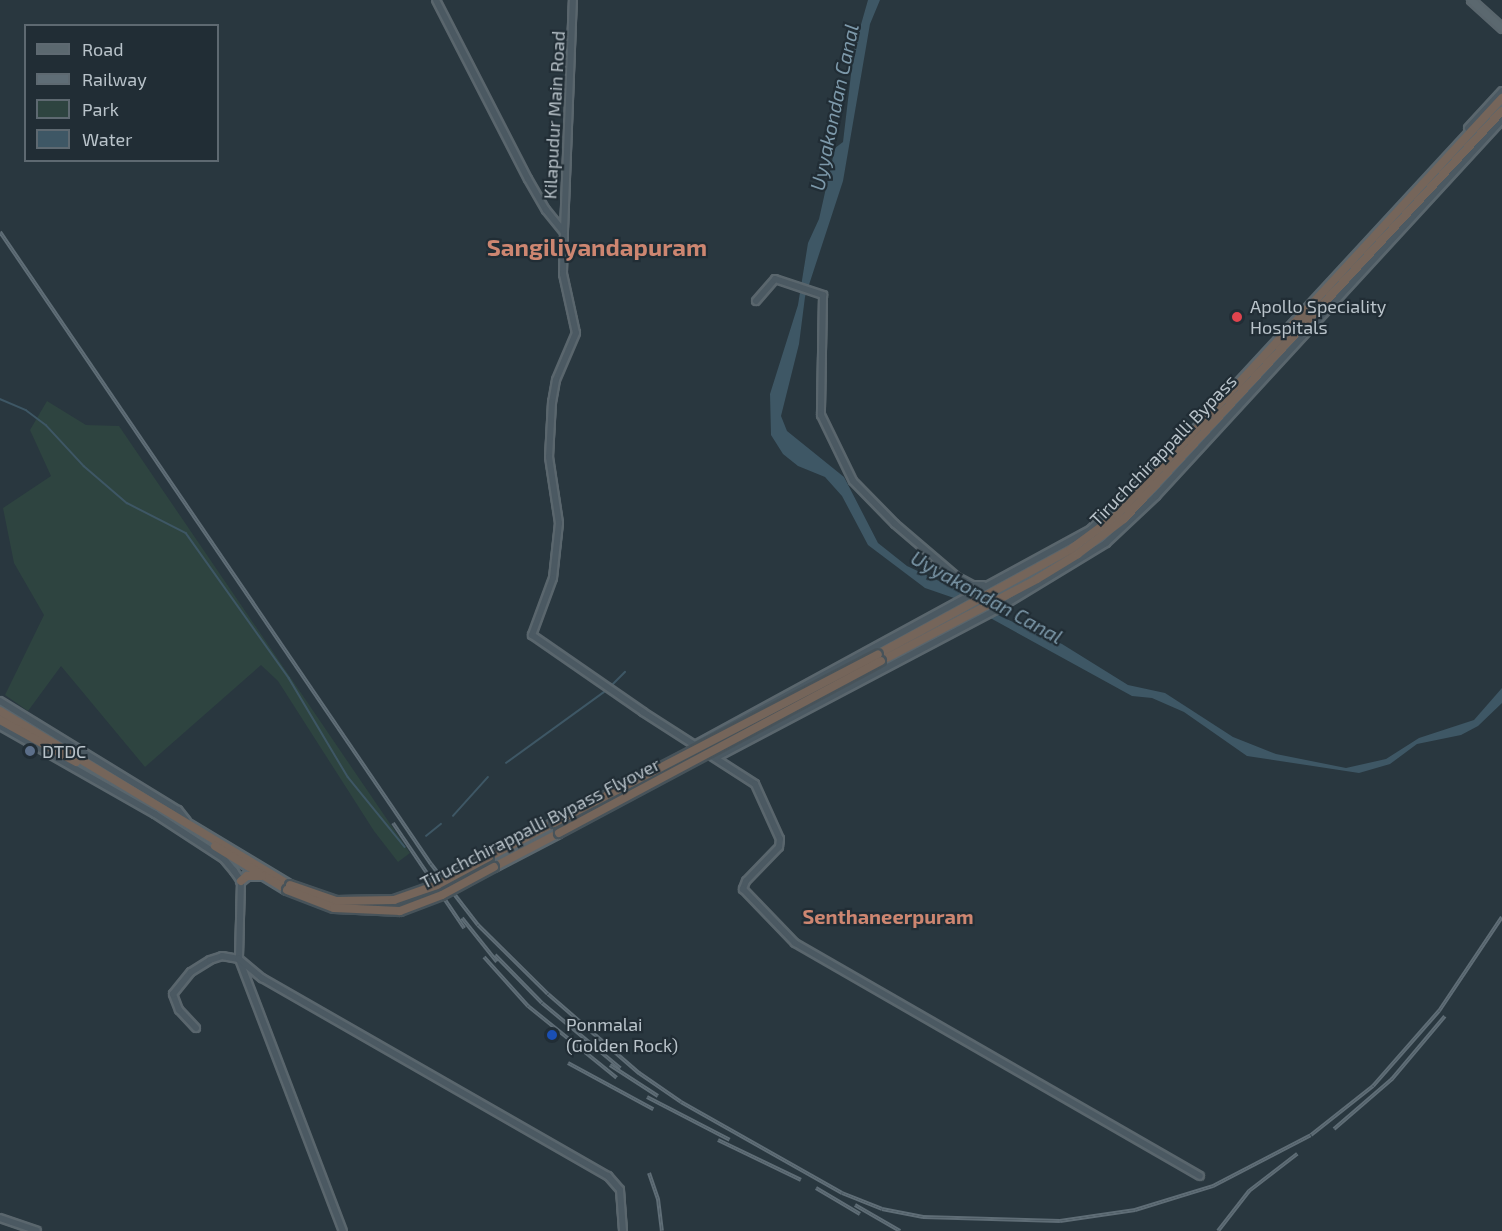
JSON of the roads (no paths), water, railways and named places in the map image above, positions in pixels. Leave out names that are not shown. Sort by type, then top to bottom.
[{"type":"highway","points":[[1473,137],[1502,98]]},
{"type":"highway","points":[[1358,253],[1473,137],[1502,111]]},
{"type":"highway","name":"Tiruchchirappalli Bypass","points":[[894,645],[986,605],[1078,554],[1124,519],[1405,218],[1473,137]]},
{"type":"highway","name":"Tiruchchirappalli Bypass","points":[[894,645],[977,595],[1071,549],[1117,515],[1358,253]]},
{"type":"highway","name":"Tiruchchirappalli Bypass Flyover","points":[[0,720],[262,876],[288,887],[336,901],[363,903],[394,900],[437,885],[880,657],[894,645]]},
{"type":"highway","name":"Tiruchchirappalli Bypass Flyover","points":[[0,711],[189,824],[288,887]]},
{"type":"highway","points":[[241,881],[247,876],[262,876]]},
{"type":"main road","points":[[1471,0],[1502,28]]},
{"type":"street","points":[[436,0],[528,179],[546,210],[564,232]]},
{"type":"street","name":"Kilapudur Main Road","points":[[573,0],[563,274],[576,333],[556,380],[552,402],[549,457],[559,523],[553,578],[532,635],[643,712],[697,744]]},
{"type":"street","points":[[697,744],[894,645],[953,604],[977,595],[1091,529],[1112,510],[1358,253],[1502,91]]},
{"type":"street","points":[[717,756],[996,610],[1082,558],[1128,524],[1502,120]]},
{"type":"street","points":[[756,302],[775,279],[823,295],[821,415],[854,481],[895,524],[957,577],[978,587],[1006,577]]},
{"type":"street","points":[[0,701],[178,810],[189,824]]},
{"type":"street","points":[[0,726],[209,849],[224,859],[241,881],[239,959],[343,1231]]},
{"type":"street","points":[[697,744],[755,784],[780,839],[779,847],[746,881],[743,889],[795,943],[1200,1176]]},
{"type":"street","points":[[196,1028],[179,1010],[173,994],[191,972],[210,960],[222,956],[239,959],[262,978],[608,1176],[620,1190],[623,1231]]},
{"type":"street","points":[[0,1218],[37,1231]]},
{"type":"water","points":[[868,0],[880,0],[870,24],[843,181],[805,297],[799,344],[781,416],[787,431],[844,477],[878,543],[907,566],[967,594],[1000,616],[1062,644],[1128,685],[1165,693],[1233,737],[1276,754],[1346,768],[1386,759],[1419,738],[1474,720],[1502,688],[1502,703],[1478,726],[1461,735],[1417,744],[1390,764],[1359,773],[1247,756],[1184,712],[1152,698],[1132,696],[954,598],[925,588],[868,545],[842,496],[825,477],[798,466],[783,454],[771,435],[770,394],[798,305],[808,243],[819,219],[835,148],[843,142],[854,49]]},
{"type":"waterway","points":[[0,399],[26,410],[46,425],[84,466],[127,503],[186,533],[289,678],[348,777],[405,847]]},
{"type":"waterway","points":[[610,687],[625,672]]},
{"type":"waterway","points":[[506,763],[607,690]]},
{"type":"waterway","points":[[453,816],[488,777]]},
{"type":"waterway","points":[[426,836],[441,824]]},
{"type":"railway","points":[[0,232],[431,864],[478,925],[548,994],[639,1073],[681,1102],[842,1193],[882,1209],[923,1217],[1060,1221],[1135,1210],[1213,1186],[1311,1135],[1373,1086],[1439,1011],[1502,917]]},
{"type":"railway","points":[[393,823],[464,928]]},
{"type":"railway","points":[[462,918],[497,962]]},
{"type":"railway","points":[[495,955],[542,1003],[620,1068]]},
{"type":"railway","points":[[484,957],[528,1006],[617,1078]]},
{"type":"railway","points":[[1334,1129],[1392,1079],[1445,1016]]},
{"type":"railway","points":[[568,1063],[653,1109]]},
{"type":"railway","points":[[610,1065],[658,1096]]},
{"type":"railway","points":[[647,1097],[730,1140]]},
{"type":"railway","points":[[718,1140],[801,1180]]},
{"type":"railway","points":[[1218,1231],[1249,1191],[1297,1154]]},
{"type":"railway","points":[[649,1173],[658,1199],[662,1231]]},
{"type":"railway","points":[[816,1188],[860,1214]]},
{"type":"railway","points":[[855,1205],[900,1231]]},
{"type":"place","name":"Apollo Speciality Hospitals","points":[[1237,317]]},
{"type":"place","name":"DTDC","points":[[30,751]]},
{"type":"place","name":"Ponmalai (Golden Rock)","points":[[552,1035]]},
{"type":"district","name":"Sangiliyandapuram","points":[[597,247]]},
{"type":"district","name":"Senthaneerpuram","points":[[888,916]]},
{"type":"water label","name":"Uyyakondan Canal","points":[[834,107]]},
{"type":"water label","name":"Uyyakondan Canal","points":[[987,597]]}]
